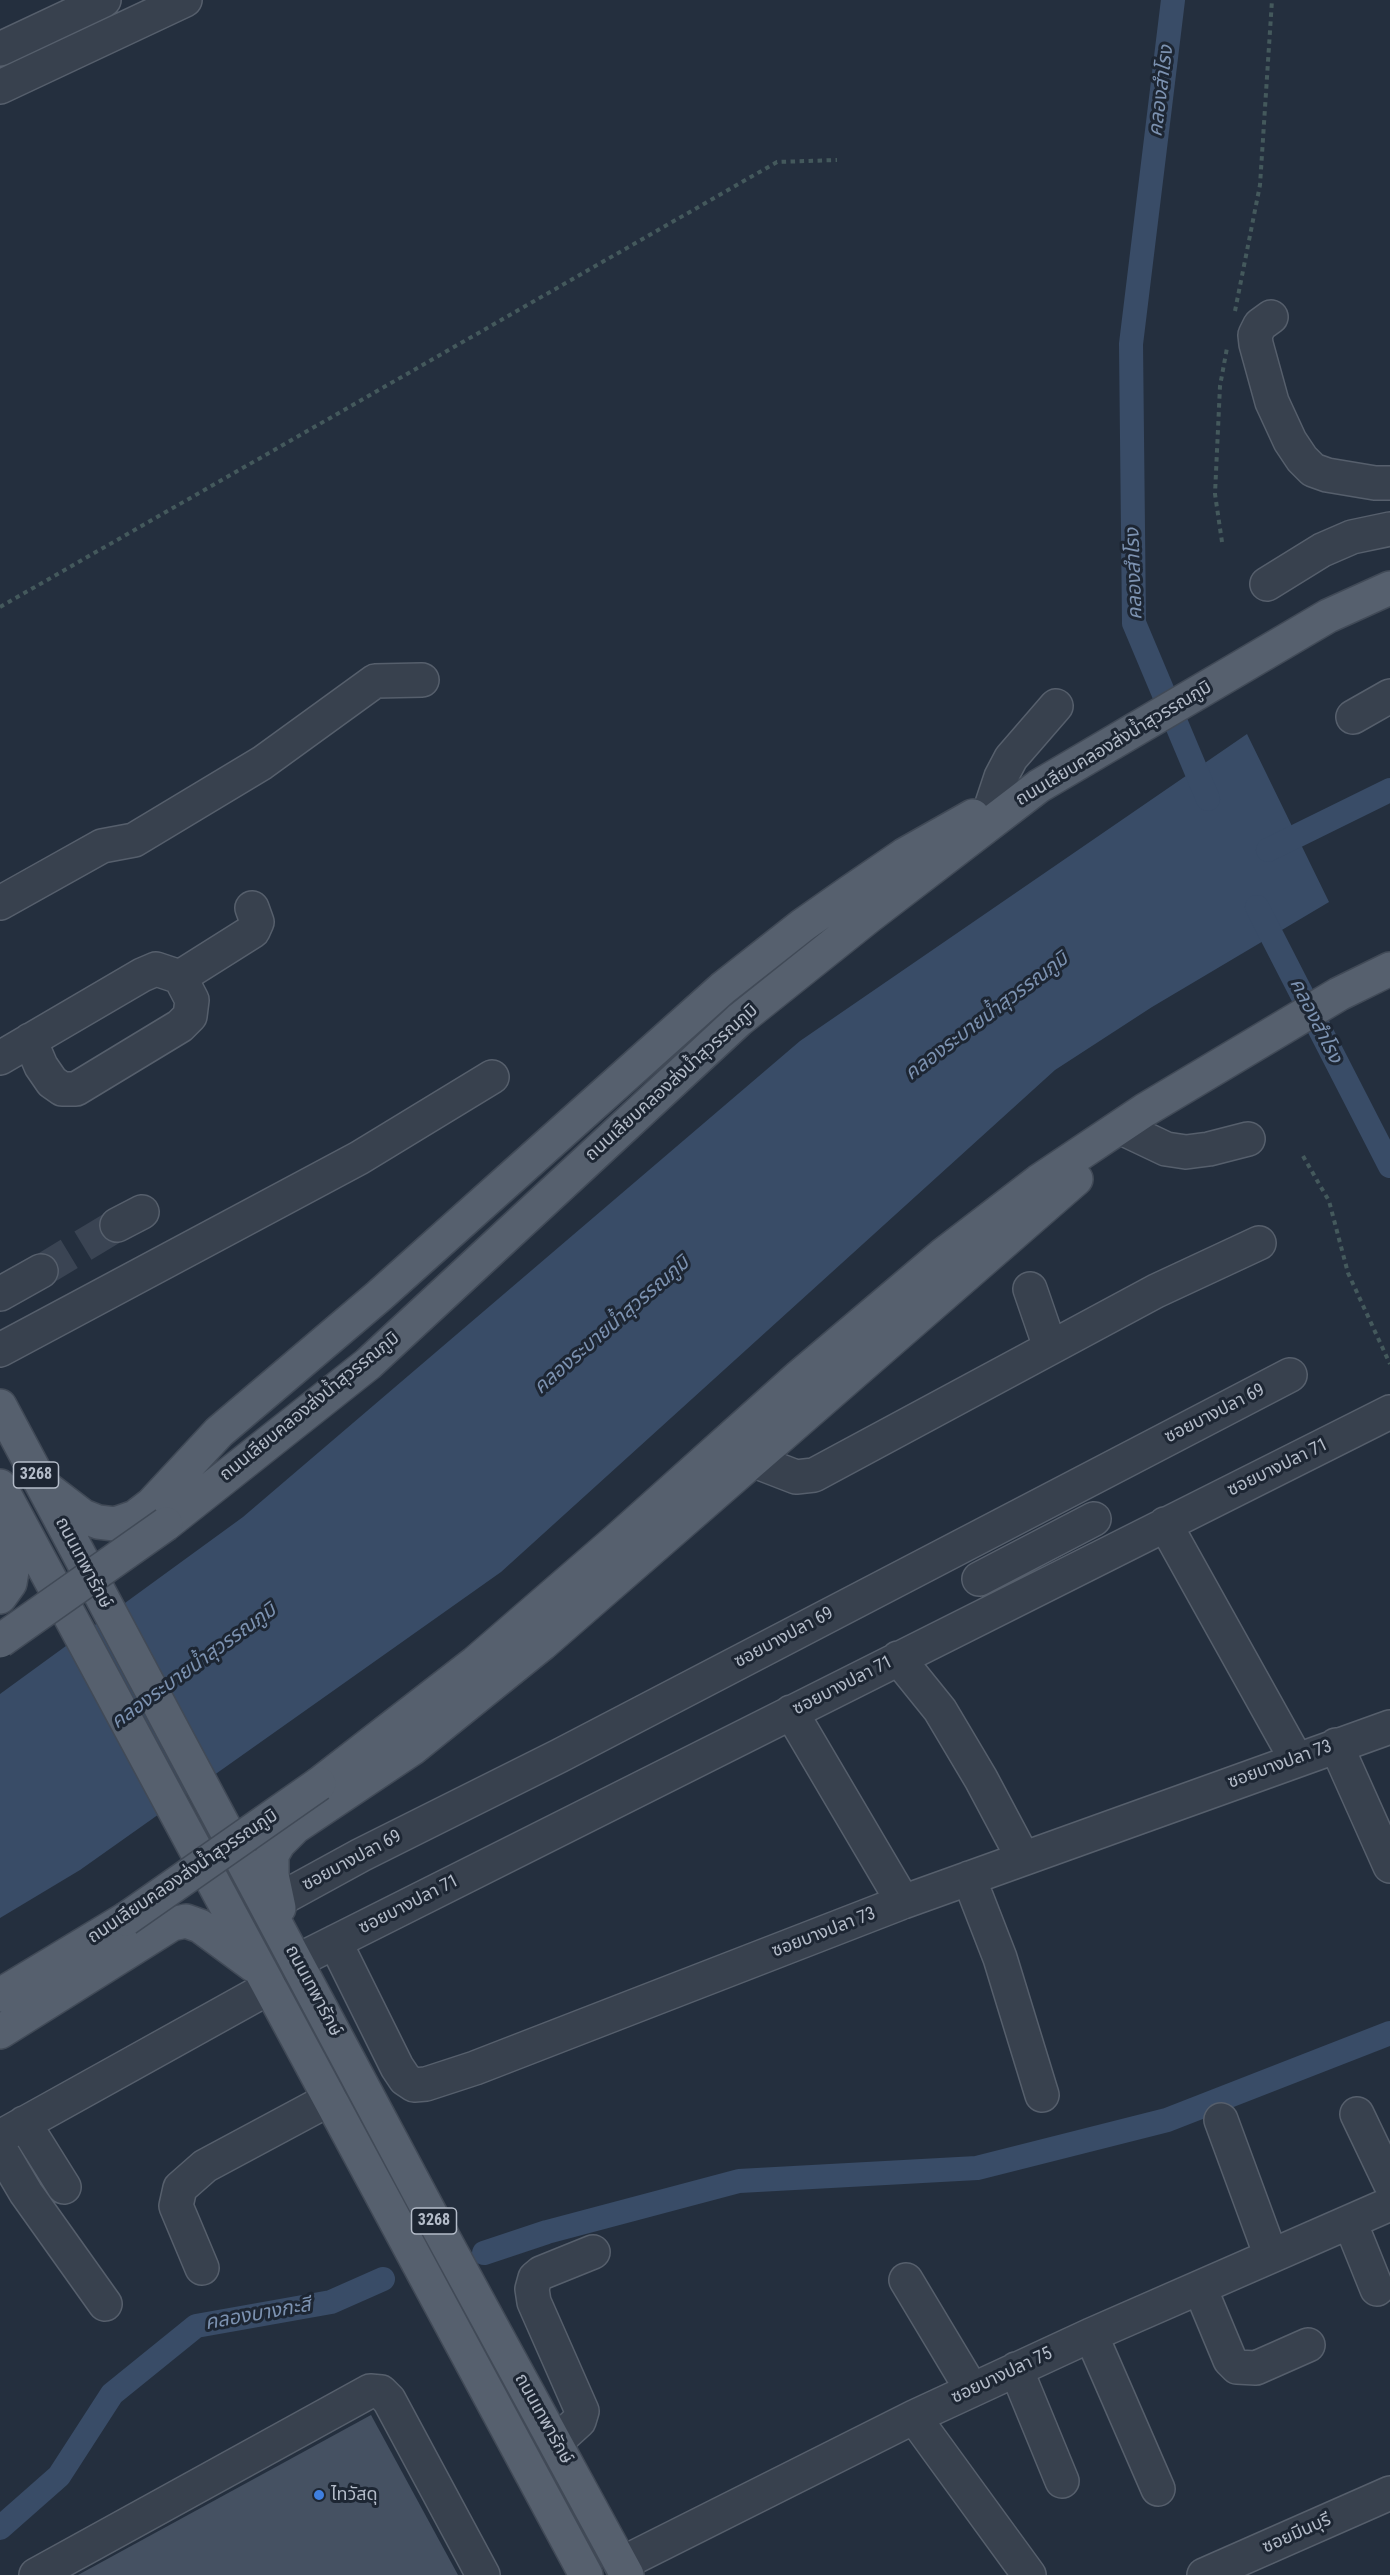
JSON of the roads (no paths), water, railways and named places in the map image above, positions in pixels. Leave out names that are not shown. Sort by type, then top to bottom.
[{"type":"main road","name":"ถนนเลียบคลองส่งน้ำสุวรรณภูมิ","points":[[0,1641],[165,1524],[368,1364],[739,1020],[1033,790],[1328,616],[1390,588]]},
{"type":"main road","points":[[40,1484],[83,1516],[98,1522],[115,1524],[135,1517],[152,1504],[219,1432],[379,1296],[723,988],[803,925],[877,874],[955,825],[1033,790]]},
{"type":"main road","name":"ถนนเลียบคลองส่งน้ำสุวรรณภูมิ","points":[[0,1995],[155,1899],[319,1784],[466,1670],[617,1540],[800,1376],[944,1254],[1039,1181],[1146,1112],[1340,994],[1390,969]]},
{"type":"main road","points":[[292,1952],[277,1901],[272,1875],[272,1855],[279,1843],[295,1827],[413,1748],[542,1644],[1095,1162],[1146,1112]]},
{"type":"main road","name":"ถนนเทพารักษ์","points":[[0,1406],[430,2213],[624,2570]]},
{"type":"main road","points":[[0,1597],[10,1583],[13,1565],[3,1494]]},
{"type":"main road","name":"ถนนเทพารักษ์","points":[[3,1494],[586,2575]]},
{"type":"main road","points":[[0,2032],[172,1924],[186,1921],[200,1926],[266,1980]]},
{"type":"street","points":[[0,49],[104,0]]},
{"type":"street","points":[[0,87],[185,0]]},
{"type":"street","points":[[1271,317],[1260,325],[1255,335],[1256,344],[1272,402],[1290,441],[1302,459],[1313,470],[1327,475],[1375,483],[1390,483]]},
{"type":"street","points":[[1267,584],[1332,546],[1352,537],[1390,529]]},
{"type":"street","points":[[0,903],[102,846],[134,840],[262,763],[375,681],[422,680]]},
{"type":"street","points":[[1353,717],[1390,696]]},
{"type":"street","points":[[991,807],[1001,777],[1011,758],[1056,706]]},
{"type":"street","points":[[180,977],[253,931],[257,922],[252,908]]},
{"type":"street","points":[[0,1058],[30,1040],[142,975],[156,969],[180,977],[192,1000],[190,1016],[180,1026],[76,1089],[62,1089],[52,1082],[40,1066],[30,1040]]},
{"type":"street","points":[[0,1350],[359,1158],[492,1077]]},
{"type":"street","points":[[1146,1112],[1166,1149],[1186,1152],[1248,1139]]},
{"type":"street","points":[[752,1460],[796,1477],[813,1475],[1156,1291],[1259,1243]]},
{"type":"street","points":[[0,1294],[41,1270]]},
{"type":"street","points":[[1030,1289],[1050,1347]]},
{"type":"street","name":"ซอยบางปลา 69","points":[[277,1901],[361,1854],[559,1756],[1290,1375]]},
{"type":"street","name":"ซอยบางปลา 71","points":[[292,1952],[335,1942],[1390,1412]]},
{"type":"street","points":[[1016,1518],[1047,1583]]},
{"type":"street","points":[[979,1579],[1094,1519]]},
{"type":"street","points":[[1165,1524],[1296,1759]]},
{"type":"street","points":[[898,1658],[940,1710],[981,1779],[1023,1858]]},
{"type":"street","points":[[792,1712],[903,1902]]},
{"type":"street","name":"ซอยบางปลา 73","points":[[335,1942],[397,2067],[405,2079],[414,2085],[426,2084],[475,2068],[903,1902],[1390,1727]]},
{"type":"street","points":[[1336,1745],[1390,1866]]},
{"type":"street","points":[[969,1878],[1000,1958],[1042,2095]]},
{"type":"street","points":[[64,2187],[12,2130],[266,1980]]},
{"type":"street","points":[[202,2268],[176,2206],[180,2188],[205,2166],[330,2100]]},
{"type":"street","points":[[1357,2114],[1390,2183]]},
{"type":"street","points":[[1221,2120],[1271,2256]]},
{"type":"street","points":[[0,2149],[26,2193],[105,2304]]},
{"type":"street","name":"ซอยบางปลา 75","points":[[624,2570],[914,2417],[1091,2335],[1390,2205]]},
{"type":"street","points":[[1350,2222],[1377,2289]]},
{"type":"street","points":[[556,2442],[579,2421],[582,2411],[534,2302],[531,2289],[535,2278],[542,2272],[593,2252]]},
{"type":"street","points":[[906,2280],[972,2390]]},
{"type":"street","points":[[1200,2288],[1230,2360],[1237,2367],[1256,2368],[1308,2345]]},
{"type":"street","points":[[1091,2335],[1158,2489]]},
{"type":"street","points":[[1016,2369],[1062,2481]]},
{"type":"street","points":[[36,2575],[370,2391],[381,2392],[389,2400],[483,2575]]},
{"type":"street","points":[[914,2417],[1029,2575]]},
{"type":"street","name":"ซอยมีนบุรี","points":[[1204,2575],[1390,2493]]},
{"type":"water","name":"คลองระบายน้ำสุวรรณภูมิ","points":[[1247,734],[1329,902],[1152,1007],[1055,1070],[501,1572],[80,1870],[0,1918],[0,1694],[243,1517],[800,1041]]},
{"type":"waterway","name":"คลองสำโรง","points":[[1173,0],[1131,344],[1134,623],[1208,799]]},
{"type":"waterway","points":[[1268,850],[1390,790]]},
{"type":"waterway","name":"คลองสำโรง","points":[[1257,907],[1390,1166]]},
{"type":"waterway","points":[[484,2253],[547,2232],[739,2181],[977,2168],[1167,2120],[1390,2033]]},
{"type":"waterway","name":"คลองบางกะสี","points":[[0,2528],[59,2476],[112,2394],[196,2326],[331,2302],[383,2279]]},
{"type":"tunnel","points":[[41,1271],[117,1225]]},
{"type":"place","name":"ไทวัสดุ","points":[[319,2495]]}]
